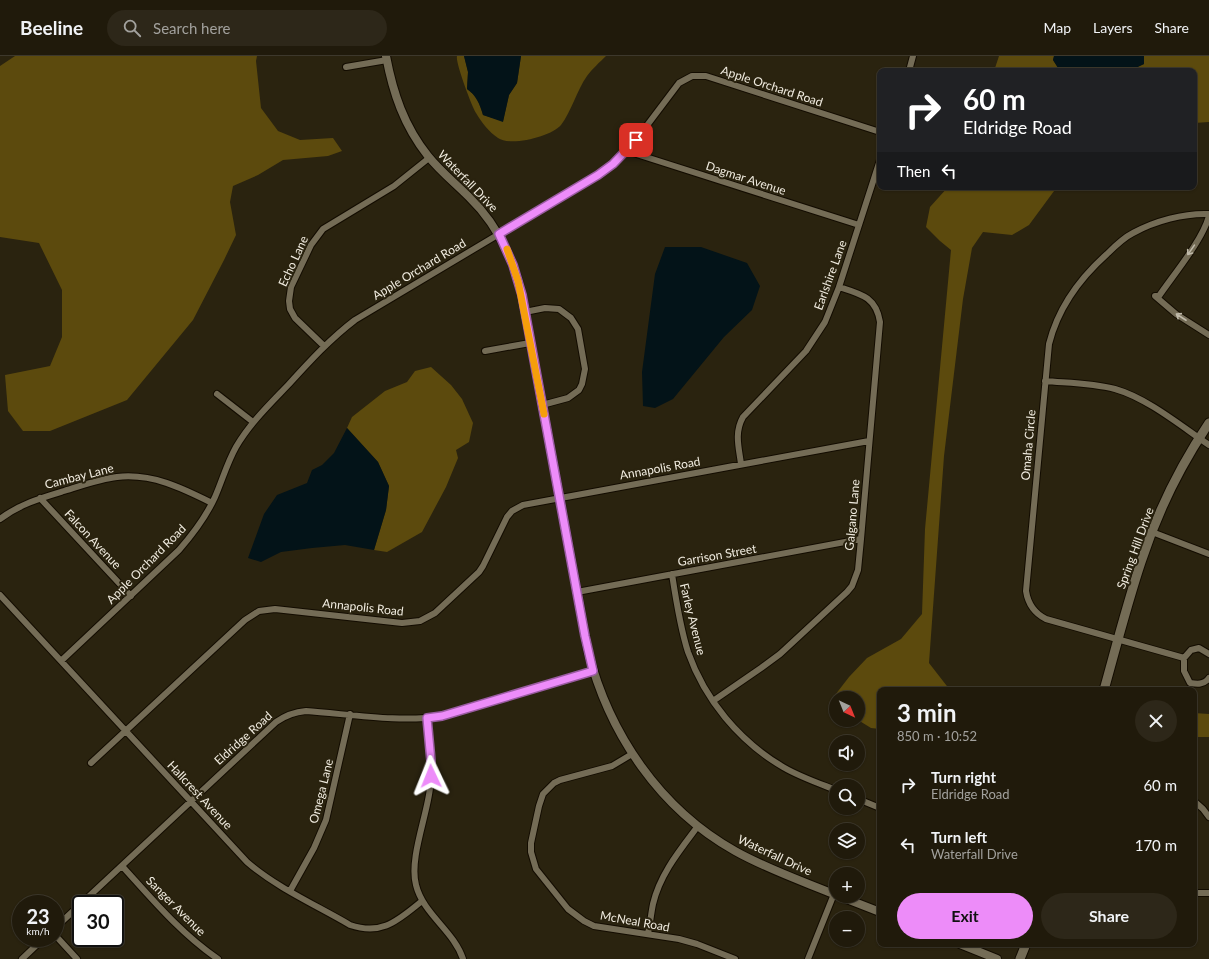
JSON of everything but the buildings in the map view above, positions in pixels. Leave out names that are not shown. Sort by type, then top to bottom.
[{"type":"main road","name":"Spring Hill Drive","points":[[1105,687],[1131,595],[1152,532],[1168,496],[1199,438],[1209,423]]},
{"type":"main road","points":[[1020,959],[1025,947]]},
{"type":"street","points":[[909,68],[913,56]]},
{"type":"street","points":[[346,67],[386,58]]},
{"type":"street","name":"Waterfall Drive","points":[[386,58],[391,82],[403,116],[414,136],[429,158],[481,210],[499,234],[513,265],[525,312],[588,651],[593,671],[608,712],[632,754],[658,789],[698,826],[728,847],[756,862],[829,892]]},
{"type":"street","name":"Apple Orchard Road","points":[[61,661],[179,550],[192,535],[212,503],[231,458],[244,434],[253,422],[340,331],[355,320],[598,175],[626,151],[636,140],[679,83],[685,79],[706,76],[877,131]]},
{"type":"street","name":"Dagmar Avenue","points":[[626,151],[859,225]]},
{"type":"street","name":"Echo Lane","points":[[324,346],[295,318],[288,301],[291,286],[314,239],[323,229],[394,186],[429,158]]},
{"type":"street","name":"Earlshire Lane","points":[[742,464],[737,439],[740,422],[813,342],[825,322],[839,287],[877,169]]},
{"type":"street","name":"Omaha Circle","points":[[1184,658],[1046,619],[1034,611],[1027,598],[1026,591],[1049,344],[1058,316],[1066,302],[1087,274],[1100,260],[1124,239],[1150,226],[1171,219],[1198,214],[1209,215]]},
{"type":"street","points":[[1209,215],[1206,227],[1193,248],[1159,296],[1154,296],[1176,314],[1209,335]]},
{"type":"street","name":"Galgano Lane","points":[[713,701],[780,654],[847,592],[854,582],[858,570],[880,322],[879,314],[874,304],[865,296],[839,287]]},
{"type":"street","points":[[525,312],[545,308],[559,309],[571,318],[578,329],[585,369],[582,384],[579,390],[568,398],[542,404]]},
{"type":"street","points":[[485,351],[530,343]]},
{"type":"street","points":[[1045,381],[1101,386],[1129,394],[1151,406],[1209,445]]},
{"type":"street","points":[[217,394],[253,422]]},
{"type":"street","name":"Annapolis Road","points":[[91,763],[245,620],[259,611],[275,609],[402,623],[415,622],[428,618],[435,613],[479,572],[504,521],[512,511],[524,505],[869,441]]},
{"type":"street","name":"Cambay Lane","points":[[0,518],[19,506],[40,498],[101,480],[130,476],[156,479],[169,483],[212,503]]},
{"type":"street","name":"Falcon Avenue","points":[[40,498],[131,596]]},
{"type":"street","points":[[1152,532],[1209,554]]},
{"type":"street","name":"Garrison Street","points":[[576,592],[861,539]]},
{"type":"street","name":"Farley Avenue","points":[[672,574],[682,631],[688,651],[695,670],[713,701],[737,731],[766,756],[800,776],[829,787]]},
{"type":"street","name":"Hallcrest Avenue","points":[[0,595],[247,862],[272,881],[350,925],[367,929],[390,925],[422,901]]},
{"type":"street","points":[[1209,654],[1199,648],[1191,650],[1184,658],[1184,672],[1190,683],[1199,685],[1209,678]]},
{"type":"street","name":"Eldridge Road","points":[[64,920],[283,716],[306,711],[404,718],[427,718],[442,716],[593,671]]},
{"type":"street","name":"Omega Lane","points":[[290,891],[314,848],[326,820],[350,714]]},
{"type":"street","points":[[427,718],[431,761],[430,789],[414,864],[414,873],[418,892],[422,901],[457,946],[463,959]]},
{"type":"street","name":"McNeal Road","points":[[632,754],[612,766],[560,780],[547,789],[543,794],[539,806],[531,843],[536,869],[568,909],[594,926],[679,939],[697,944],[735,959]]},
{"type":"street","points":[[865,802],[877,807]]},
{"type":"street","points":[[1197,804],[1204,809],[1209,817]]},
{"type":"street","points":[[648,934],[653,903],[666,871],[698,826]]},
{"type":"street","name":"Sanger Avenue","points":[[122,866],[174,923],[190,938],[218,959]]},
{"type":"street","points":[[1197,893],[1209,893]]},
{"type":"street","points":[[808,959],[832,903]]},
{"type":"street","name":"Waterfall Drive","points":[[857,903],[877,911]]},
{"type":"street","points":[[64,945],[77,959]]},
{"type":"street","points":[[22,959],[35,947]]},
{"type":"street","points":[[968,947],[998,959]]},
{"type":"shaded area","points":[[15,56],[257,56],[256,61],[261,108],[278,131],[300,140],[333,138],[342,151],[328,156],[283,160],[258,175],[233,186],[230,202],[236,235],[193,320],[127,400],[50,431],[23,431],[8,411],[5,375],[50,366],[62,337],[62,290],[39,243],[0,237],[0,66]]},
{"type":"shaded area","points":[[457,56],[464,56],[468,72],[467,89],[477,100],[483,115],[503,121],[509,95],[517,83],[521,56],[606,56],[587,76],[561,125],[549,133],[541,136],[521,141],[512,141],[504,140],[495,136],[478,117],[464,84]]},
{"type":"shaded area","points":[[464,56],[521,56],[517,83],[509,95],[503,122],[483,115],[477,100],[467,89],[468,72]]},
{"type":"shaded area","points":[[999,56],[1054,56],[1053,60],[1058,68],[995,68]]},
{"type":"shaded area","points":[[1054,56],[1144,56],[1144,64],[1135,68],[1058,68],[1053,60]]},
{"type":"shaded area","points":[[1144,56],[1209,56],[1209,122],[1197,123],[1197,68],[1135,68],[1144,64]]},
{"type":"shaded area","points":[[945,190],[1055,190],[1029,225],[1012,235],[983,232],[972,248],[963,299],[944,456],[929,663],[948,687],[877,687],[877,729],[871,728],[865,724],[865,691],[838,691],[867,658],[901,639],[922,614],[925,529],[951,250],[926,227],[930,207]]},
{"type":"shaded area","points":[[665,247],[701,247],[747,263],[760,286],[752,310],[724,337],[673,399],[655,408],[643,406],[642,372],[655,274]]},
{"type":"shaded area","points":[[431,367],[451,385],[462,399],[473,423],[469,442],[456,450],[458,458],[446,487],[422,532],[387,552],[374,550],[386,510],[389,486],[378,462],[347,428],[352,417],[385,391],[407,382],[415,371]]},
{"type":"shaded area","points":[[347,428],[378,462],[389,486],[386,510],[374,550],[345,545],[281,552],[261,562],[248,558],[264,514],[277,495],[307,483],[312,470],[322,465],[334,453]]},
{"type":"shaded area","points":[[1197,713],[1209,714],[1209,737],[1197,737]]},
{"type":"slow traffic","points":[[507,249],[518,281],[525,312],[544,414]]},
{"type":"route","points":[[431,776],[427,718],[442,716],[593,671],[585,636],[522,295],[507,249],[499,234],[598,175],[613,164],[636,140]]}]
